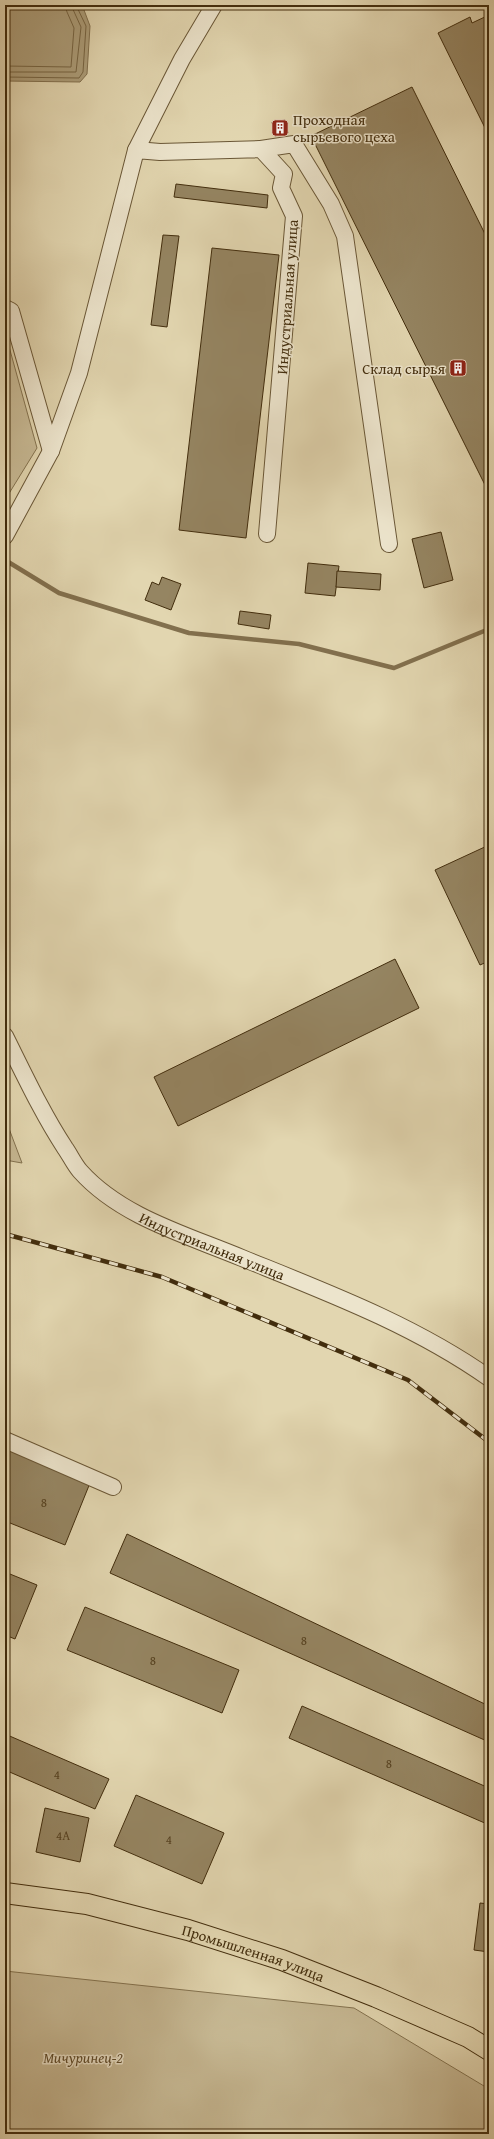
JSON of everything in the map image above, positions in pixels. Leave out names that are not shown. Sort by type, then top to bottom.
[{"type":"main road","name":"Промышленная улица","points":[[5,1893],[87,1904],[188,1930],[282,1960],[376,1997],[468,2037],[489,2050]]},
{"type":"street","points":[[5,536],[51,451],[79,373],[136,150],[182,58],[214,5]]},
{"type":"street","points":[[136,150],[160,152],[261,148],[294,144],[331,204],[345,236],[389,544]]},
{"type":"street","name":"Индустриальная улица","points":[[261,148],[284,174],[281,188],[294,216],[267,534]]},
{"type":"street","points":[[5,308],[11,311],[51,451]]},
{"type":"street","name":"Индустриальная улица","points":[[5,1036],[53,1130],[80,1171],[102,1191],[124,1207],[160,1224],[340,1298],[422,1337],[489,1378]]},
{"type":"street","points":[[5,1440],[113,1487]]},
{"type":"green space","points":[[5,332],[37,448],[5,500]]},
{"type":"green space","points":[[5,1118],[22,1163],[5,1160]]},
{"type":"green space","name":"Мичуринец-2","points":[[5,1971],[354,2008],[489,2089],[489,2134],[5,2134]]},
{"type":"water","points":[[5,5],[79,5],[84,10],[90,26],[87,74],[80,82],[5,81]]},
{"type":"building","points":[[489,15],[489,136],[438,33],[470,17],[472,23]]},
{"type":"building","name":"Склад сырья","points":[[412,87],[489,242],[489,493],[311,136]]},
{"type":"building","name":"Проходная сырьевого цеха","points":[[285,120],[288,133],[275,136],[272,122]]},
{"type":"building","points":[[176,184],[268,195],[267,208],[174,197]]},
{"type":"building","points":[[163,235],[179,236],[167,327],[151,325]]},
{"type":"building","points":[[212,248],[279,255],[246,538],[179,530]]},
{"type":"building","points":[[441,532],[453,580],[424,588],[412,539]]},
{"type":"building","points":[[308,563],[339,566],[335,596],[305,593]]},
{"type":"building","points":[[337,571],[381,574],[380,590],[336,587]]},
{"type":"building","points":[[162,577],[181,584],[171,610],[145,600],[152,582],[159,585]]},
{"type":"building","points":[[240,611],[271,615],[269,629],[238,624]]},
{"type":"building","points":[[489,845],[489,961],[480,965],[435,870]]},
{"type":"building","points":[[395,959],[419,1008],[178,1126],[154,1077]]},
{"type":"building","points":[[5,1449],[90,1483],[65,1545],[5,1521]]},
{"type":"building","points":[[127,1534],[489,1706],[489,1742],[110,1573]]},
{"type":"building","points":[[5,1572],[37,1585],[15,1639],[5,1635]]},
{"type":"building","points":[[85,1607],[239,1670],[222,1713],[67,1650]]},
{"type":"building","points":[[302,1706],[489,1788],[489,1820],[487,1824],[289,1738]]},
{"type":"building","points":[[5,1734],[109,1779],[95,1809],[5,1770]]},
{"type":"building","points":[[136,1795],[224,1833],[202,1884],[114,1846]]},
{"type":"building","points":[[45,1808],[89,1818],[80,1862],[36,1852]]},
{"type":"building","points":[[480,1903],[489,1904],[489,1952],[474,1950]]},
{"type":"waterway","points":[[5,560],[59,593],[189,633],[299,644],[394,668],[489,629]]},
{"type":"railway","points":[[5,1234],[162,1277],[408,1380],[489,1442]]},
{"type":"place","name":"Проходная сырьевого цеха","points":[[280,128]]},
{"type":"place","name":"Склад сырья","points":[[458,368]]}]
